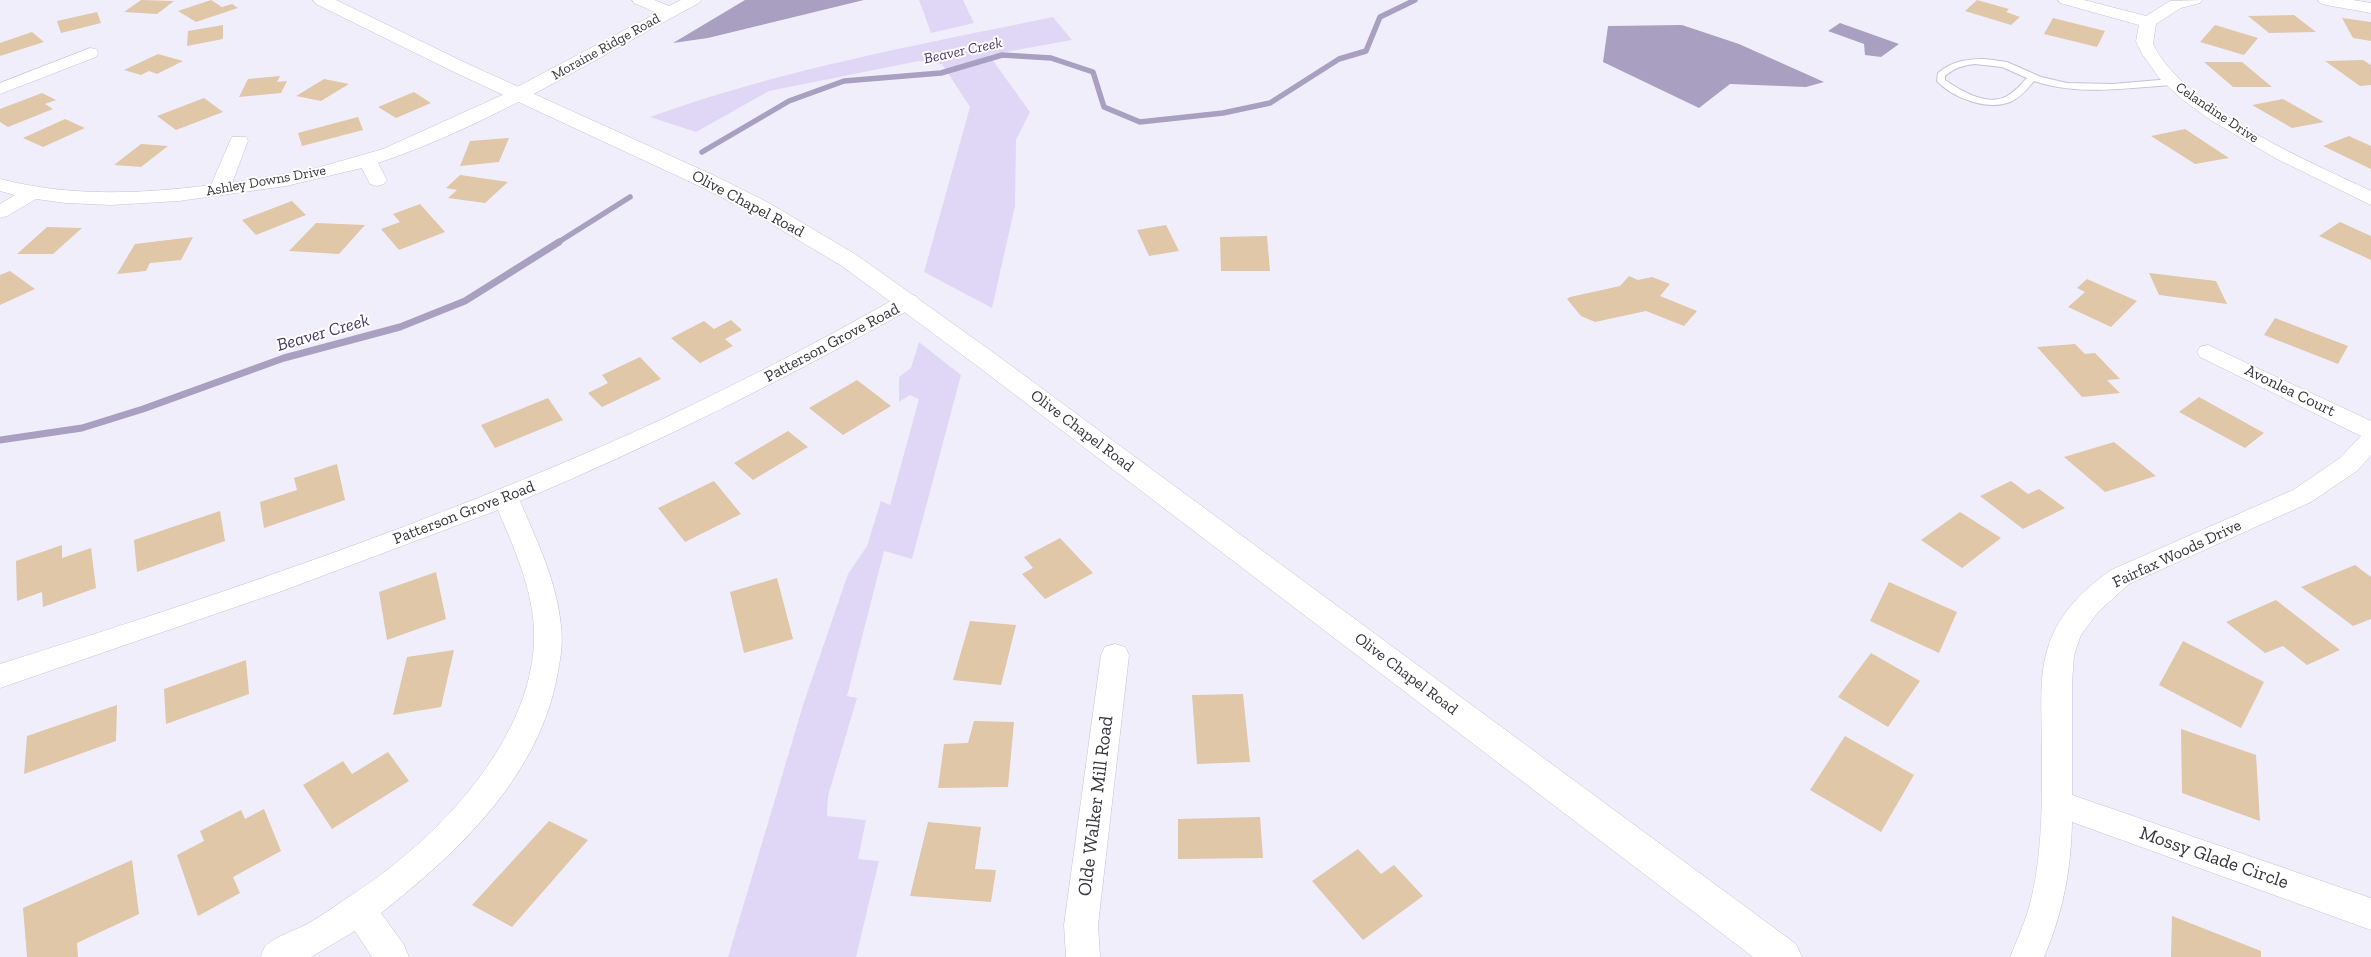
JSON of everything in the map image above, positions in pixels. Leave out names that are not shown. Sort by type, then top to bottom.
[{"type":"main road","name":"Olive Chapel Road","points":[[322,0],[761,208],[820,242],[908,302],[1783,957]]},
{"type":"street","points":[[640,0],[670,12]]},
{"type":"street","name":"Moraine Ridge Road","points":[[518,93],[693,0]]},
{"type":"street","points":[[2066,0],[2148,22],[2176,4],[2194,0]]},
{"type":"street","points":[[2326,0],[2371,8]]},
{"type":"street","name":"Celandine Drive","points":[[2148,22],[2144,42],[2156,65],[2171,82],[2260,142],[2371,200]]},
{"type":"street","points":[[0,89],[90,53]]},
{"type":"street","name":"Ashley Downs Drive","points":[[0,185],[30,194],[103,199],[156,197],[219,191],[275,182],[389,153],[447,128],[518,93]]},
{"type":"street","points":[[219,191],[239,141]]},
{"type":"street","points":[[367,160],[377,180]]},
{"type":"street","points":[[0,212],[30,194]]},
{"type":"street","name":"Patterson Grove Road","points":[[0,676],[276,584],[506,498],[764,380],[908,302]]},
{"type":"street","name":"Avonlea Court","points":[[2208,352],[2371,431]]},
{"type":"street","name":"Fairfax Woods Drive","points":[[2027,957],[2040,927],[2049,895],[2057,803],[2059,662],[2064,639],[2078,616],[2107,586],[2120,577],[2302,496],[2349,464],[2371,440]]},
{"type":"street","points":[[278,957],[360,910],[435,849],[482,798],[524,734],[546,673],[548,646],[546,614],[540,582],[506,498]]},
{"type":"street","name":"Olde Walker Mill Road","points":[[1083,957],[1081,926],[1115,654]]},
{"type":"street","name":"Mossy Glade Circle","points":[[2057,803],[2371,914]]},
{"type":"street","points":[[360,910],[392,957]]},
{"type":"lane","points":[[2033,77],[2008,100],[1996,101],[1980,100],[1968,96],[1942,81],[1941,75],[1947,68],[1984,60],[2012,67],[2033,77],[2077,86],[2111,87],[2171,82]]},
{"type":"shaded area","points":[[745,0],[864,0],[708,38],[673,43]]},
{"type":"shaded area","points":[[919,0],[963,0],[974,23],[931,33]]},
{"type":"shaded area","points":[[1053,17],[1072,40],[989,55],[1030,112],[1016,140],[1015,206],[992,308],[924,272],[970,107],[942,64],[919,61],[769,91],[696,132],[650,117],[699,100],[799,72]]},
{"type":"shaded area","points":[[1840,23],[1899,44],[1881,57],[1865,55],[1864,44],[1828,31]]},
{"type":"shaded area","points":[[1682,25],[1739,44],[1824,82],[1806,87],[1730,84],[1699,108],[1603,62],[1608,26]]},
{"type":"shaded area","points":[[919,342],[961,375],[912,559],[884,551],[847,696],[857,698],[828,796],[827,816],[866,820],[858,859],[879,861],[856,957],[728,957],[804,702],[848,574],[867,546],[881,501],[890,505],[919,399],[910,395],[899,402],[899,377],[911,368]]},
{"type":"building","points":[[141,0],[174,1],[157,14],[124,12]]},
{"type":"building","points":[[211,0],[222,7],[232,4],[238,8],[196,22],[178,11]]},
{"type":"building","points":[[1977,0],[2009,9],[2006,12],[2020,17],[2011,25],[1965,11]]},
{"type":"building","points":[[97,12],[101,23],[61,33],[57,21]]},
{"type":"building","points":[[2294,15],[2316,32],[2269,33],[2248,16]]},
{"type":"building","points":[[2053,18],[2105,31],[2097,47],[2044,34]]},
{"type":"building","points":[[2342,18],[2371,22],[2371,41],[2353,38]]},
{"type":"building","points":[[223,25],[223,39],[187,46],[188,31]]},
{"type":"building","points":[[2215,25],[2258,38],[2244,55],[2200,42]]},
{"type":"building","points":[[32,32],[44,42],[0,56],[0,43]]},
{"type":"building","points":[[158,54],[183,61],[157,74],[149,71],[141,75],[124,70]]},
{"type":"building","points":[[2363,60],[2371,65],[2371,85],[2360,86],[2325,61]]},
{"type":"building","points":[[2204,62],[2242,62],[2272,87],[2233,87]]},
{"type":"building","points":[[280,76],[277,82],[287,81],[281,93],[239,97],[248,79]]},
{"type":"building","points":[[324,79],[349,84],[321,101],[296,96]]},
{"type":"building","points":[[414,92],[431,103],[396,118],[378,107]]},
{"type":"building","points":[[42,93],[56,100],[45,104],[53,109],[8,127],[0,122],[0,109]]},
{"type":"building","points":[[204,98],[223,112],[176,130],[157,116]]},
{"type":"building","points":[[2283,99],[2324,122],[2292,128],[2252,105]]},
{"type":"building","points":[[358,117],[363,130],[302,146],[298,133]]},
{"type":"building","points":[[65,119],[85,128],[43,147],[23,138]]},
{"type":"building","points":[[2185,129],[2229,158],[2195,164],[2151,136]]},
{"type":"building","points":[[2349,136],[2371,146],[2371,169],[2323,146]]},
{"type":"building","points":[[509,138],[499,162],[460,166],[470,141]]},
{"type":"building","points":[[141,144],[168,146],[141,167],[114,165]]},
{"type":"building","points":[[460,175],[508,182],[485,203],[448,198],[457,190],[446,188]]},
{"type":"building","points":[[292,201],[306,215],[256,235],[242,220]]},
{"type":"building","points":[[420,204],[445,232],[399,250],[381,229],[400,222],[393,214]]},
{"type":"building","points":[[2340,222],[2371,236],[2371,260],[2319,236]]},
{"type":"building","points":[[316,223],[365,225],[339,254],[289,251]]},
{"type":"building","points":[[1166,225],[1179,251],[1149,256],[1137,230]]},
{"type":"building","points":[[47,227],[82,228],[53,254],[17,254]]},
{"type":"building","points":[[1267,236],[1270,271],[1221,271],[1220,237]]},
{"type":"building","points":[[193,237],[181,260],[150,263],[146,271],[117,274],[135,244]]},
{"type":"building","points":[[10,271],[35,289],[0,305],[0,275]]},
{"type":"building","points":[[2149,273],[2216,281],[2227,304],[2159,295]]},
{"type":"building","points":[[1629,276],[1638,280],[1652,277],[1670,284],[1660,296],[1697,311],[1684,326],[1646,311],[1595,322],[1581,316],[1567,299],[1620,286]]},
{"type":"building","points":[[2087,279],[2137,301],[2111,327],[2068,307],[2085,292],[2077,288]]},
{"type":"building","points":[[2275,318],[2348,346],[2338,364],[2264,335]]},
{"type":"building","points":[[731,320],[742,330],[725,339],[733,346],[700,363],[671,338],[704,321],[714,329]]},
{"type":"building","points":[[2075,344],[2085,354],[2095,353],[2120,379],[2107,380],[2120,393],[2082,397],[2037,347]]},
{"type":"building","points":[[640,357],[661,379],[602,407],[588,393],[608,383],[602,375]]},
{"type":"building","points":[[857,380],[891,406],[843,435],[809,408]]},
{"type":"building","points":[[2199,397],[2264,433],[2245,448],[2179,412]]},
{"type":"building","points":[[548,398],[563,420],[495,448],[481,425]]},
{"type":"building","points":[[788,431],[808,447],[753,480],[734,463]]},
{"type":"building","points":[[2114,442],[2156,476],[2105,492],[2064,457]]},
{"type":"building","points":[[337,464],[345,500],[264,528],[260,502],[297,490],[294,478]]},
{"type":"building","points":[[714,481],[741,514],[685,542],[658,508]]},
{"type":"building","points":[[2011,481],[2028,494],[2039,489],[2065,508],[2023,529],[1980,496]]},
{"type":"building","points":[[220,511],[225,541],[137,572],[134,540]]},
{"type":"building","points":[[1960,512],[2001,538],[1962,568],[1921,540]]},
{"type":"building","points":[[1060,538],[1093,573],[1045,599],[1022,574],[1033,568],[1024,557]]},
{"type":"building","points":[[62,545],[62,558],[91,548],[96,588],[43,607],[42,592],[17,601],[16,561]]},
{"type":"building","points":[[2355,565],[2371,577],[2371,619],[2353,626],[2301,587]]},
{"type":"building","points":[[436,572],[446,619],[387,640],[379,592]]},
{"type":"building","points":[[777,578],[793,639],[744,653],[730,592]]},
{"type":"building","points":[[1889,582],[1957,612],[1939,653],[1870,621]]},
{"type":"building","points":[[2276,600],[2340,650],[2307,665],[2283,646],[2265,653],[2226,622]]},
{"type":"building","points":[[970,621],[1016,625],[1001,685],[953,680]]},
{"type":"building","points":[[2183,641],[2264,682],[2241,728],[2159,685]]},
{"type":"building","points":[[454,650],[441,707],[393,715],[407,657]]},
{"type":"building","points":[[1871,653],[1920,681],[1888,727],[1838,697]]},
{"type":"building","points":[[246,660],[249,694],[166,724],[164,689]]},
{"type":"building","points":[[1243,694],[1250,762],[1197,764],[1192,695]]},
{"type":"building","points":[[117,705],[116,741],[24,774],[27,736]]},
{"type":"building","points":[[974,721],[1014,722],[1008,787],[938,788],[944,744],[968,743]]},
{"type":"building","points":[[2181,729],[2256,755],[2260,821],[2182,793]]},
{"type":"building","points":[[1845,736],[1914,775],[1881,832],[1810,790]]},
{"type":"building","points":[[388,752],[409,781],[332,829],[303,785],[343,761],[352,774]]},
{"type":"building","points":[[264,809],[281,851],[233,877],[240,893],[198,916],[177,855],[204,841],[200,831],[241,810],[245,819]]},
{"type":"building","points":[[1260,817],[1263,858],[1178,859],[1178,819]]},
{"type":"building","points":[[549,821],[588,840],[512,927],[472,905]]},
{"type":"building","points":[[928,822],[981,827],[975,869],[996,870],[991,902],[910,896]]},
{"type":"building","points":[[1358,849],[1381,874],[1394,865],[1423,896],[1363,940],[1312,881]]},
{"type":"building","points":[[132,860],[139,914],[77,943],[78,957],[27,957],[23,908]]},
{"type":"building","points":[[2172,916],[2261,951],[2261,957],[2171,957]]},
{"type":"waterway","name":"Beaver Creek","points":[[702,152],[789,101],[844,81],[941,73],[1002,55],[1051,58],[1093,72],[1104,107],[1140,122],[1223,113],[1270,103],[1339,59],[1366,51],[1380,17],[1415,0]]},
{"type":"waterway","name":"Beaver Creek","points":[[557,243],[630,197]]},
{"type":"waterway","name":"Beaver Creek","points":[[0,440],[82,428],[143,409],[284,358],[400,327],[465,301],[559,242]]}]
